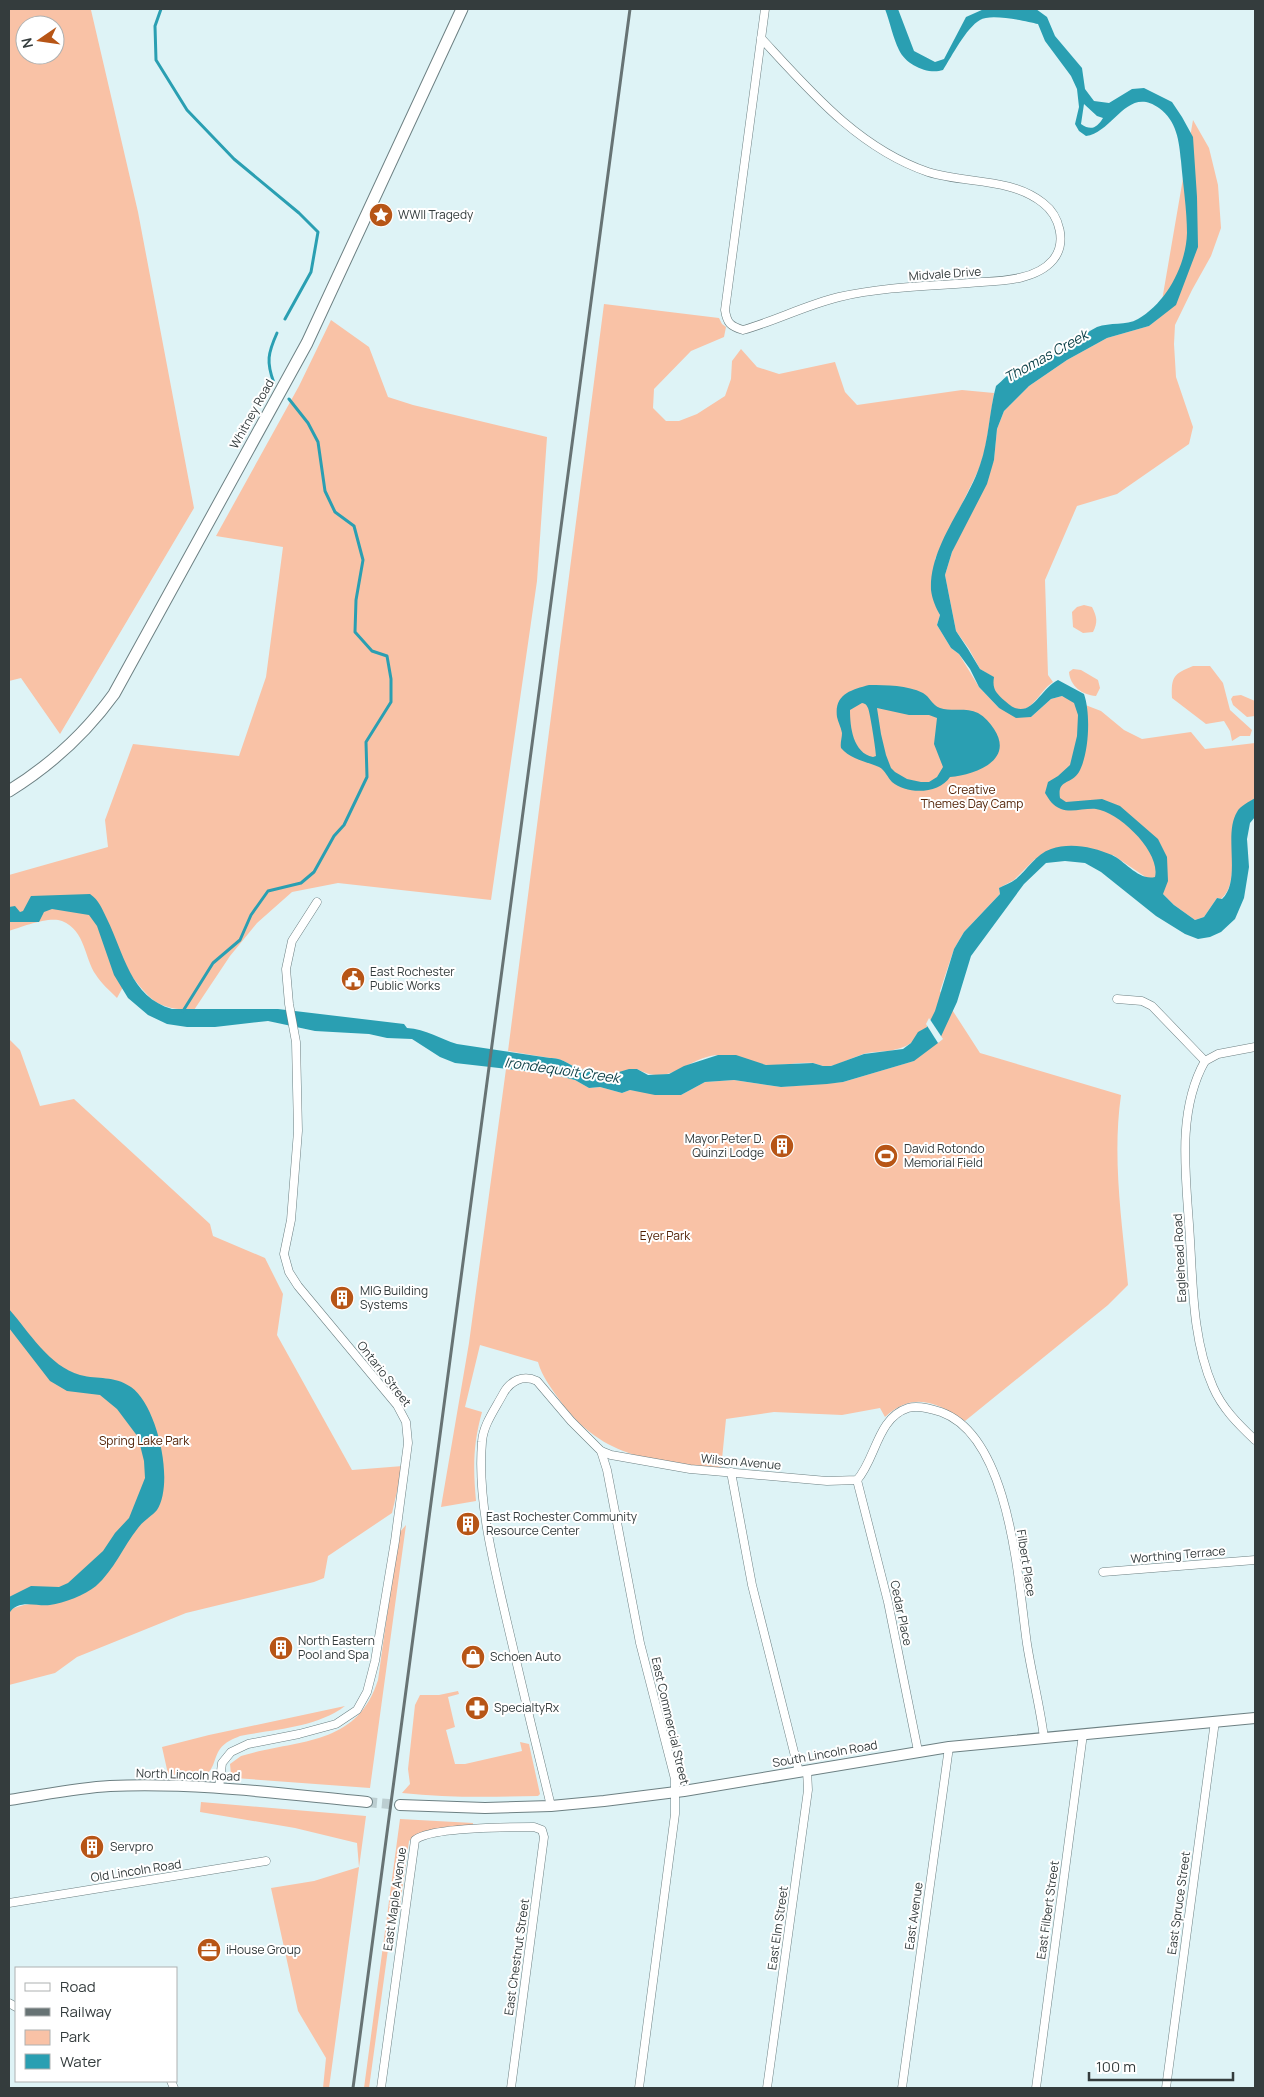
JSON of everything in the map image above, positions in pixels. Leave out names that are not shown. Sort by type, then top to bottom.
[{"type":"main road","name":"Whitney Road","points":[[9,791],[52,761],[77,739],[114,694],[307,343],[462,9]]},
{"type":"street","name":"Midvale Drive","points":[[761,38],[837,118],[882,150],[910,165],[930,172],[1000,184],[1029,194],[1045,204],[1055,216],[1060,233],[1059,251],[1054,258],[1050,263],[1034,273],[1009,280],[863,292],[838,298],[742,330],[730,326],[725,310],[761,38],[765,9]]},
{"type":"street","name":"Ontario Street","points":[[219,1788],[222,1763],[231,1752],[248,1744],[300,1734],[336,1724],[357,1710],[367,1692],[375,1660],[392,1560],[408,1443],[406,1422],[397,1405],[298,1286],[285,1260],[284,1254],[291,1220],[298,1131],[294,1034],[286,969],[292,941],[317,902]]},
{"type":"street","points":[[1117,999],[1137,1000],[1152,1006],[1205,1061],[1218,1054],[1255,1047]]},
{"type":"street","name":"Eaglehead Road","points":[[1205,1061],[1196,1076],[1191,1097],[1185,1154],[1195,1316],[1203,1359],[1212,1386],[1231,1415],[1255,1440]]},
{"type":"street","name":"Wilson Avenue","points":[[551,1806],[492,1558],[483,1489],[482,1441],[486,1424],[507,1386],[521,1378],[530,1378],[537,1381],[571,1421],[601,1451],[611,1455],[690,1469],[826,1481],[857,1480]]},
{"type":"street","name":"Filbert Place","points":[[857,1480],[865,1472],[885,1426],[896,1415],[909,1408],[928,1409],[955,1418],[980,1445],[994,1470],[1001,1491],[1011,1538],[1044,1738]]},
{"type":"street","name":"East Commercial Street","points":[[601,1451],[607,1470],[640,1644],[675,1779],[676,1792],[675,1814],[640,2088]]},
{"type":"street","name":"East Elm Street","points":[[731,1472],[752,1585],[808,1790],[767,2088]]},
{"type":"street","name":"Cedar Place","points":[[857,1480],[888,1602],[918,1751]]},
{"type":"street","name":"Worthing Terrace","points":[[1103,1572],[1255,1560]]},
{"type":"street","name":"South Lincoln Road","points":[[400,1805],[485,1808],[551,1806],[676,1792],[949,1747],[1255,1718]]},
{"type":"street","name":"East Spruce Street","points":[[1166,2088],[1215,1721]]},
{"type":"street","name":"East Filbert Street","points":[[1036,2088],[1083,1734]]},
{"type":"street","name":"East Avenue","points":[[902,2088],[949,1747]]},
{"type":"street","name":"North Lincoln Road","points":[[9,1800],[76,1789],[157,1785],[219,1788],[367,1802]]},
{"type":"street","name":"East Maple Avenue","points":[[381,2088],[413,1845],[419,1837],[456,1830],[534,1827],[542,1830]]},
{"type":"street","name":"East Chestnut Street","points":[[511,2088],[544,1837],[542,1830]]},
{"type":"street","name":"Old Lincoln Road","points":[[9,1903],[266,1861]]},
{"type":"green space","points":[[9,9],[94,9],[91,10],[138,212],[194,508],[60,734],[21,678],[9,681]]},
{"type":"green space","points":[[1193,120],[1209,148],[1218,185],[1221,228],[1211,256],[1175,325],[1176,377],[1193,427],[1189,444],[1117,494],[1077,506],[1045,580],[1048,675],[1053,682],[1032,705],[1020,710],[1013,708],[995,691],[993,677],[980,669],[956,631],[945,575],[952,552],[994,460],[997,429],[1004,411],[1029,386],[1067,360],[1107,338],[1149,326],[1159,318]]},
{"type":"green space","points":[[604,304],[719,318],[726,327],[724,337],[691,351],[654,389],[653,408],[666,421],[679,421],[697,414],[725,396],[731,379],[732,361],[741,349],[757,367],[779,374],[835,362],[845,392],[857,405],[962,390],[994,393],[985,450],[979,469],[935,559],[935,604],[940,615],[937,625],[951,648],[959,654],[979,687],[999,708],[1031,717],[1051,699],[1062,696],[1101,711],[1124,730],[1142,739],[1191,732],[1205,749],[1255,743],[1255,798],[1243,809],[1236,822],[1233,836],[1231,877],[1228,889],[1221,899],[1217,898],[1204,917],[1195,920],[1174,905],[1147,878],[1113,855],[1035,859],[1014,880],[999,888],[1000,894],[964,932],[954,949],[940,991],[980,1053],[1121,1095],[1117,1142],[1121,1214],[1128,1285],[1108,1305],[965,1421],[945,1409],[925,1402],[905,1404],[885,1417],[880,1408],[842,1415],[774,1412],[726,1419],[721,1469],[653,1460],[613,1447],[595,1436],[561,1402],[542,1373],[538,1362],[480,1345],[465,1407],[482,1412],[474,1456],[476,1501],[441,1507],[469,1343],[506,1069],[550,1074],[575,1080],[589,1088],[600,1087],[622,1093],[630,1090],[681,1095],[705,1082],[734,1080],[781,1087],[843,1082],[914,1061],[911,1043],[895,1050],[867,1053],[836,1065],[828,1066],[813,1063],[767,1065],[732,1056],[719,1055],[698,1060],[670,1073],[660,1075],[649,1074],[637,1069],[611,1077],[602,1072],[580,1069],[559,1059],[508,1051]]},
{"type":"green space","points":[[331,320],[369,347],[388,397],[413,405],[547,437],[537,581],[491,900],[338,883],[292,892],[257,923],[230,956],[194,1010],[163,1006],[150,997],[130,974],[117,998],[96,975],[84,945],[70,925],[62,921],[50,920],[9,931],[9,875],[108,847],[105,820],[133,744],[239,756],[266,677],[283,547],[216,536],[299,386]]},
{"type":"green space","points":[[1084,605],[1092,607],[1095,614],[1096,625],[1093,632],[1083,633],[1073,627],[1072,612],[1077,607]]},
{"type":"green space","points":[[1193,666],[1210,666],[1223,683],[1230,710],[1252,730],[1250,736],[1240,736],[1232,741],[1230,731],[1224,721],[1206,724],[1172,698],[1173,680],[1182,671]]},
{"type":"green space","points":[[1073,669],[1081,670],[1098,680],[1100,688],[1096,696],[1082,692],[1074,685],[1069,672]]},
{"type":"green space","points":[[1241,695],[1255,701],[1255,716],[1247,717],[1233,705],[1231,699],[1233,696]]},
{"type":"green space","name":"Spring Lake Park","points":[[9,1039],[20,1050],[40,1106],[74,1099],[210,1224],[213,1236],[265,1258],[283,1294],[277,1335],[352,1470],[403,1466],[392,1513],[328,1556],[324,1578],[186,1613],[77,1657],[55,1673],[9,1685],[9,1614],[11,1609],[36,1603],[49,1605],[72,1598],[9,1600]]},
{"type":"green space","points":[[406,1525],[370,1788],[235,1778],[231,1774],[230,1764],[241,1756],[323,1737],[340,1729],[356,1718],[368,1702],[378,1680],[399,1533]]},
{"type":"green space","points":[[458,1691],[459,1694],[448,1697],[455,1727],[446,1730],[455,1764],[465,1764],[522,1751],[520,1742],[529,1744],[540,1794],[538,1796],[487,1797],[402,1793],[410,1784],[408,1769],[415,1705],[420,1695],[439,1695]]},
{"type":"green space","points":[[345,1706],[321,1719],[308,1723],[240,1736],[224,1744],[211,1769],[205,1775],[168,1774],[162,1747]]},
{"type":"green space","points":[[201,1802],[366,1816],[329,2088],[323,2088],[326,2058],[298,2011],[271,1888],[314,1881],[359,1867],[357,1843],[295,1828],[200,1812]]},
{"type":"green space","points":[[400,1819],[473,1823],[473,1825],[417,1834],[409,1841],[399,1913],[393,1913],[369,2088],[364,2088]]},
{"type":"water","name":"Irondequoit Creek","points":[[885,9],[898,9],[914,51],[935,62],[944,59],[966,17],[984,9],[1036,9],[1047,17],[1055,36],[1082,68],[1085,89],[1094,101],[1109,103],[1132,89],[1144,88],[1172,102],[1193,137],[1198,247],[1176,305],[1149,326],[1107,338],[1067,360],[1029,386],[1004,411],[997,429],[994,460],[987,484],[952,552],[945,575],[956,631],[980,669],[994,677],[995,690],[999,696],[1014,707],[1021,709],[1034,703],[1051,684],[1058,680],[1084,694],[1088,712],[1088,734],[1085,755],[1079,772],[1061,788],[1060,798],[1066,802],[1102,799],[1120,806],[1158,839],[1167,857],[1168,881],[1163,894],[1174,905],[1195,920],[1204,917],[1217,898],[1222,899],[1228,891],[1232,869],[1233,822],[1240,808],[1255,798],[1255,817],[1250,823],[1247,839],[1249,867],[1244,898],[1235,919],[1221,932],[1210,937],[1198,939],[1185,934],[1156,916],[1101,872],[1085,863],[1065,861],[1046,863],[1024,884],[971,956],[957,1002],[938,1043],[914,1061],[843,1082],[781,1087],[734,1080],[705,1082],[681,1095],[655,1095],[630,1090],[622,1093],[600,1087],[589,1088],[575,1080],[551,1074],[455,1063],[440,1057],[412,1039],[315,1031],[268,1021],[215,1027],[187,1027],[167,1024],[148,1015],[128,998],[114,975],[97,926],[89,915],[52,909],[44,912],[39,922],[9,922],[9,907],[15,906],[20,912],[23,911],[31,896],[90,894],[102,908],[137,984],[158,1003],[172,1009],[278,1009],[404,1024],[407,1028],[427,1032],[457,1044],[555,1058],[580,1069],[598,1071],[611,1077],[616,1077],[619,1072],[629,1069],[637,1069],[648,1075],[669,1074],[684,1066],[718,1055],[736,1055],[766,1065],[813,1063],[831,1066],[864,1054],[903,1049],[911,1043],[918,1032],[927,1027],[935,1011],[954,949],[964,932],[1000,894],[999,888],[1016,879],[1032,862],[1046,851],[1066,846],[1090,848],[1112,855],[1143,876],[1155,877],[1152,856],[1145,845],[1116,817],[1096,809],[1069,811],[1061,809],[1055,806],[1045,793],[1048,782],[1070,765],[1077,736],[1078,715],[1074,703],[1062,696],[1051,699],[1031,717],[1016,718],[999,708],[979,687],[970,669],[959,654],[951,648],[937,625],[940,615],[934,603],[931,590],[932,574],[942,542],[967,495],[980,465],[996,386],[1014,371],[1025,365],[1052,356],[1097,327],[1138,319],[1157,303],[1173,282],[1183,258],[1187,233],[1186,206],[1176,132],[1165,113],[1148,102],[1138,102],[1129,106],[1096,133],[1086,136],[1079,131],[1075,124],[1079,107],[1077,89],[1071,76],[1045,41],[1038,24],[1000,17],[980,20],[970,29],[943,70],[931,71],[918,68],[902,55]],"holes":[[[1084,104],[1097,116],[1103,118],[1096,126],[1091,128],[1081,124]]]},
{"type":"water","points":[[869,685],[910,688],[923,693],[940,708],[969,710],[978,713],[991,725],[999,740],[999,750],[996,758],[980,769],[960,776],[950,777],[945,783],[931,789],[914,791],[898,786],[892,782],[881,768],[854,758],[841,748],[842,733],[837,717],[838,703],[850,691]],"holes":[[[862,703],[867,706],[870,716],[876,756],[873,757],[866,755],[861,750],[852,731],[850,710]],[[877,708],[909,715],[929,715],[937,718],[934,744],[943,767],[937,777],[929,782],[921,782],[907,779],[891,768],[881,734]]]},
{"type":"water","points":[[9,1309],[40,1347],[69,1371],[80,1375],[112,1379],[124,1383],[140,1396],[149,1410],[155,1426],[164,1464],[164,1481],[162,1497],[157,1510],[142,1523],[108,1573],[96,1586],[68,1600],[50,1605],[28,1604],[17,1606],[9,1614],[9,1597],[31,1586],[59,1587],[68,1583],[103,1551],[115,1533],[129,1518],[145,1478],[144,1461],[138,1437],[117,1409],[100,1395],[67,1391],[50,1381],[9,1328]]},
{"type":"pier","points":[[929,1018],[943,1039],[938,1043],[926,1024]]},
{"type":"waterway","points":[[161,9],[155,26],[156,60],[187,110],[234,159],[299,213],[318,232],[311,272],[285,319]]},
{"type":"waterway","points":[[274,383],[269,358],[277,333]]},
{"type":"waterway","points":[[183,1011],[213,963],[240,940],[251,915],[268,891],[301,883],[314,872],[334,836],[344,825],[367,777],[366,742],[391,702],[391,679],[387,656],[372,651],[355,632],[356,600],[363,560],[354,526],[335,512],[325,491],[318,442],[308,423],[289,399]]},
{"type":"tunnel","points":[[367,1802],[400,1805]]},
{"type":"railway","points":[[353,2088],[630,9]]},
{"type":"place","name":"WWII Tragedy","points":[[381,215]]},
{"type":"place","name":"East Rochester Public Works","points":[[353,979]]},
{"type":"place","name":"Mayor Peter D. Quinzi Lodge","points":[[782,1146]]},
{"type":"place","name":"David Rotondo Memorial Field","points":[[886,1156]]},
{"type":"place","name":"MIG Building Systems","points":[[342,1298]]},
{"type":"place","name":"East Rochester Community Resource Center","points":[[468,1524]]},
{"type":"place","name":"North Eastern Pool and Spa","points":[[281,1648]]},
{"type":"place","name":"Schoen Auto","points":[[473,1657]]},
{"type":"place","name":"SpecialtyRx","points":[[477,1708]]},
{"type":"place","name":"Servpro","points":[[92,1847]]},
{"type":"place","name":"iHouse Group","points":[[209,1950]]},
{"type":"water label","name":"Thomas Creek","points":[[1046,356]]},
{"type":"park label","name":"Creative Themes Day Camp","points":[[972,797]]},
{"type":"park label","name":"Eyer Park","points":[[665,1236]]}]
